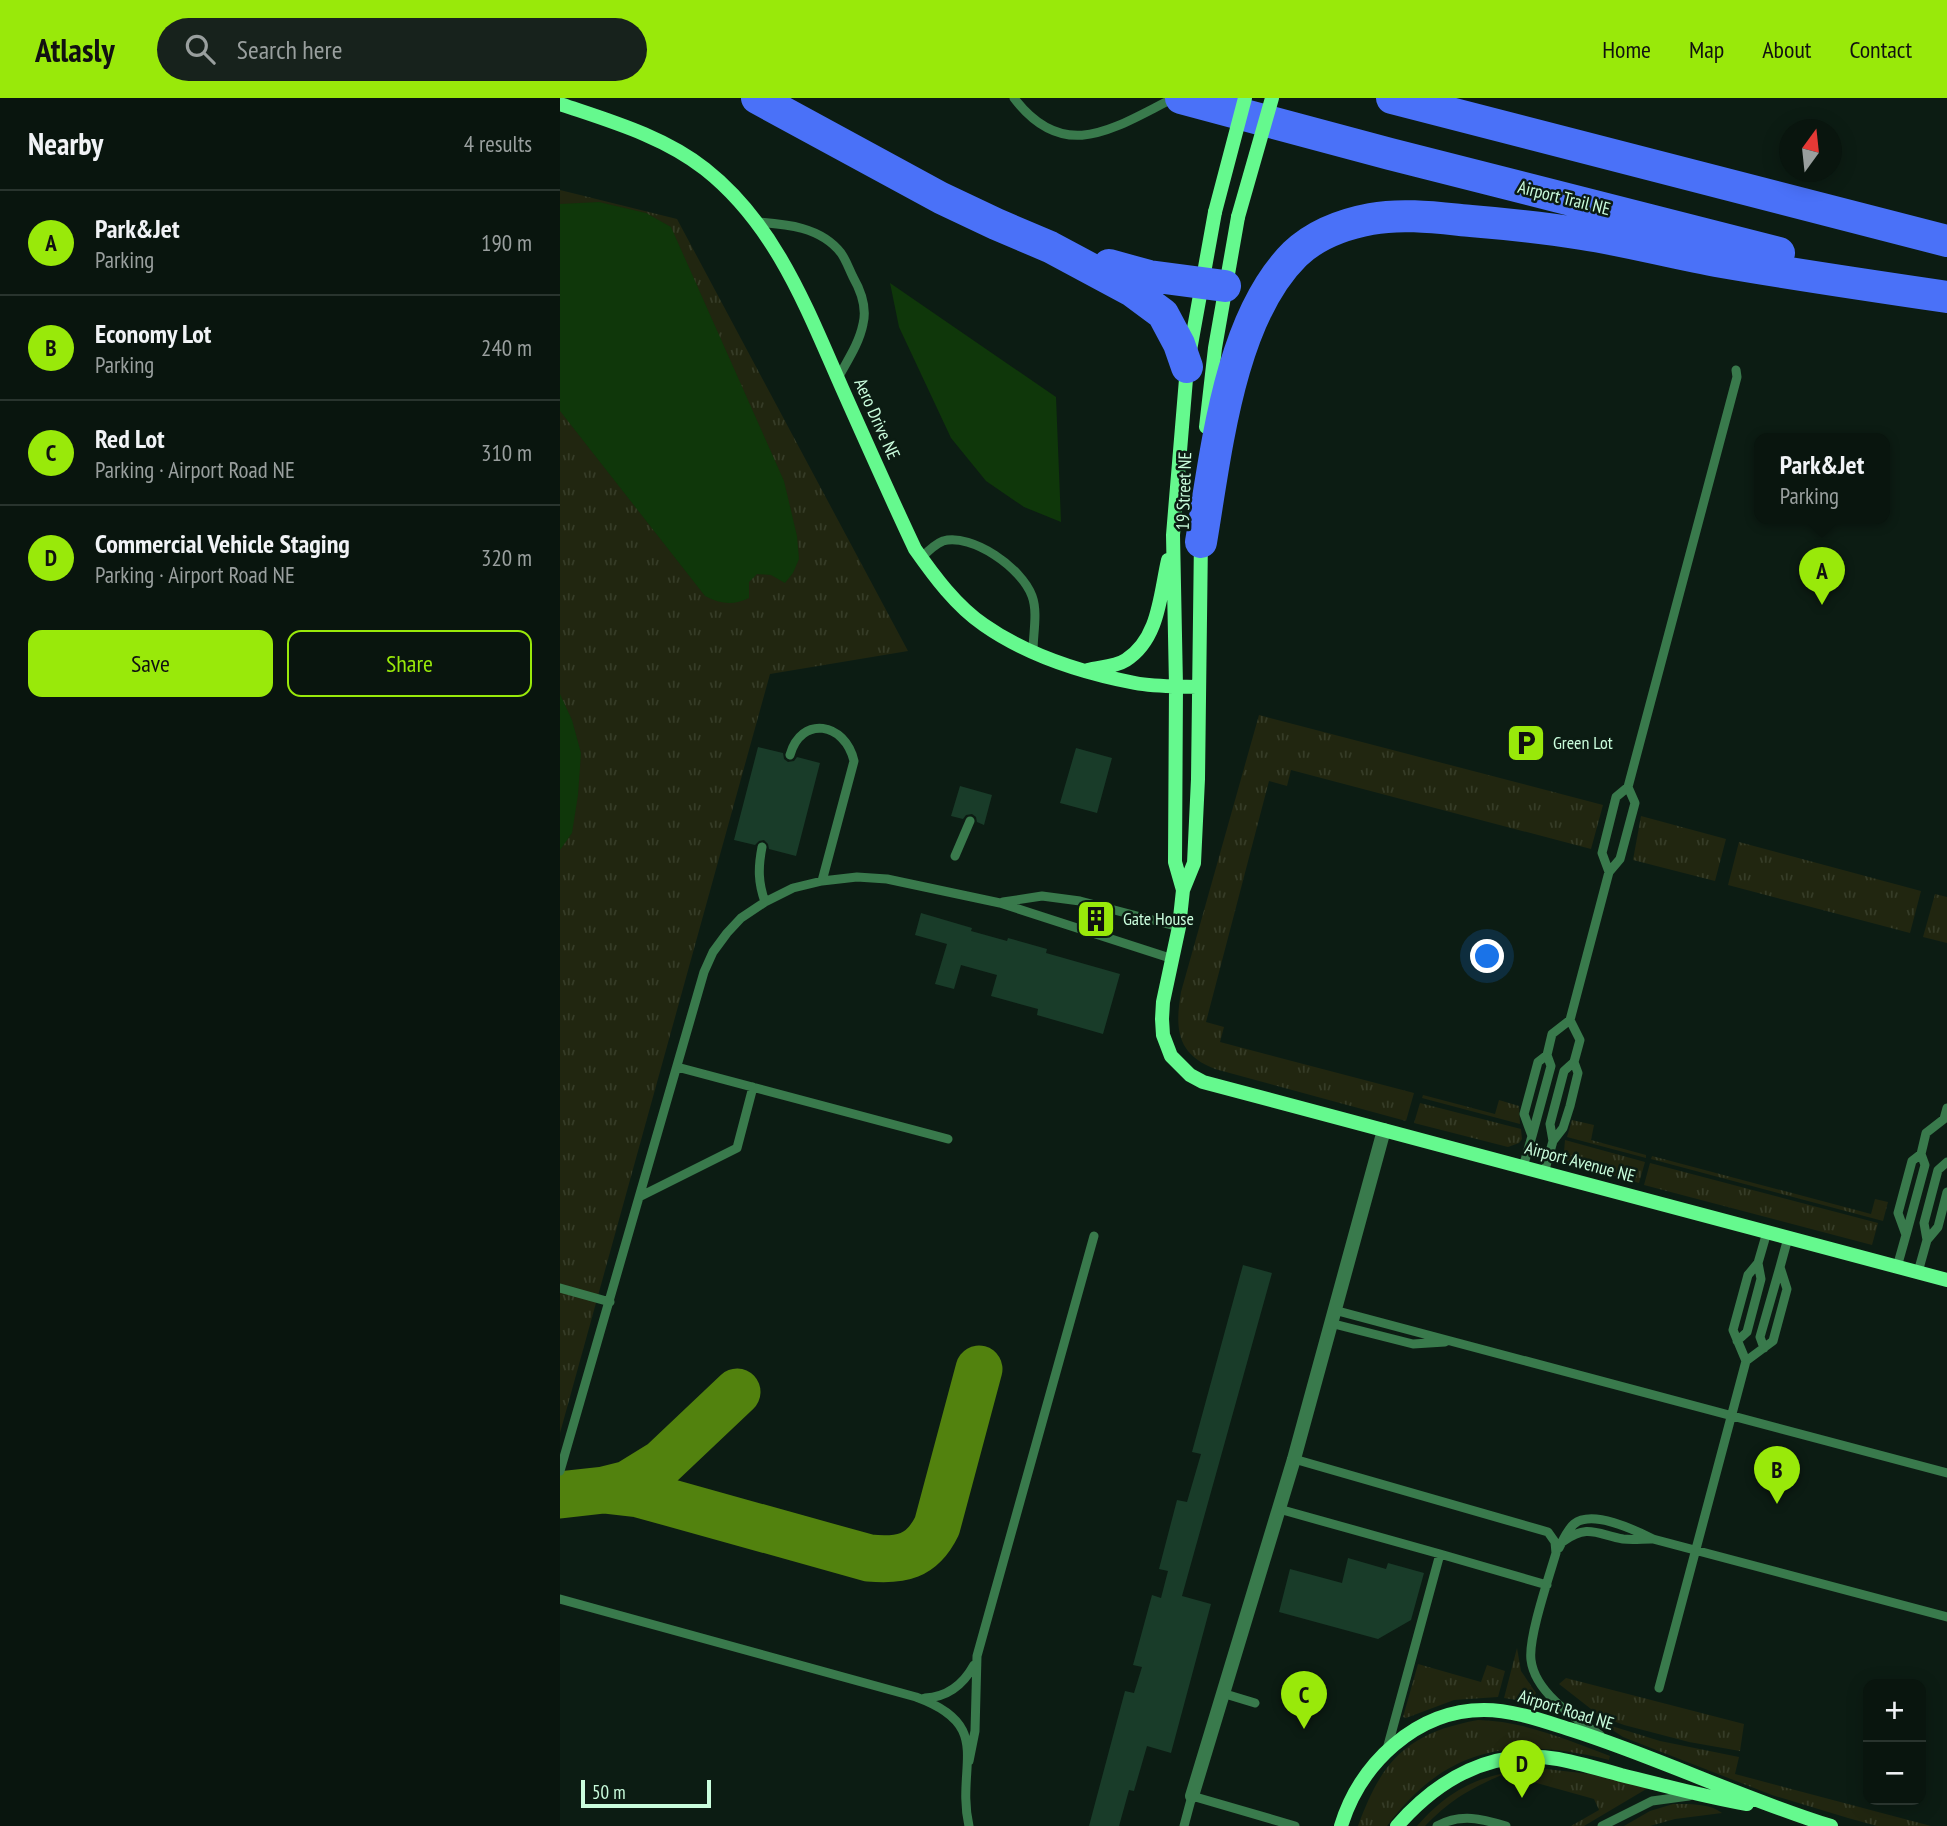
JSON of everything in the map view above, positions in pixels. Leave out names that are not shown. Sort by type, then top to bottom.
[{"type":"highway","points":[[757,98],[941,198],[1050,247],[1132,291],[1163,314],[1179,344],[1187,367]]},
{"type":"highway","name":"Airport Trail NE","points":[[1181,98],[1947,296]]},
{"type":"highway","points":[[1392,98],[1947,241]]},
{"type":"highway","points":[[1187,538],[1253,317],[1269,286],[1295,254],[1312,240],[1338,228],[1373,219],[1405,217],[1504,224],[1584,234],[1721,262],[1947,296]]},
{"type":"highway","points":[[1050,247],[1149,276],[1213,284]]},
{"type":"street","name":"19 Street NE","points":[[1182,890],[1194,863],[1199,687],[1187,538],[1204,450],[1215,348],[1214,212],[1245,98]]},
{"type":"street","name":"19 Street NE","points":[[1203,1082],[1179,1066],[1171,1056],[1163,1035],[1163,1002],[1179,927],[1182,890],[1175,862],[1174,787],[1176,686],[1187,538],[1187,367],[1213,284],[1238,217],[1272,98]]},
{"type":"street","name":"Aero Drive NE","points":[[560,104],[627,127],[670,146],[705,169],[757,222],[788,269],[909,537],[935,578],[983,624],[1033,651],[1084,670],[1134,683],[1199,687]]},
{"type":"street","points":[[1084,670],[1125,660],[1148,637],[1187,538]]},
{"type":"street","name":"Airport Avenue NE","points":[[1203,1082],[1947,1280]]},
{"type":"street","points":[[1192,1796],[1294,1459],[1384,1130]]},
{"type":"street","name":"Airport Road NE","points":[[1341,1826],[1354,1793],[1366,1774],[1386,1752],[1414,1730],[1434,1721],[1459,1713],[1483,1710],[1530,1717],[1613,1744],[1779,1810],[1831,1826]]},
{"type":"street","name":"Airport Road NE","points":[[1397,1826],[1414,1807],[1453,1777],[1470,1768],[1516,1758],[1566,1761],[1712,1798],[1779,1810]]},
{"type":"lane","points":[[1014,98],[1035,122],[1046,128],[1077,136],[1101,133],[1174,98]]},
{"type":"lane","points":[[757,222],[787,224],[808,231],[821,236],[841,253],[858,286],[864,304],[864,321],[859,338],[838,378]]},
{"type":"lane","points":[[1609,872],[1602,853],[1616,797],[1628,787],[1737,377],[1735,370]]},
{"type":"lane","points":[[921,558],[940,542],[953,540],[984,548],[1001,560],[1019,577],[1032,595],[1033,651]]},
{"type":"lane","points":[[790,755],[793,744],[801,734],[813,729],[828,729],[841,736],[850,747],[854,761],[822,881]]},
{"type":"lane","points":[[1523,1167],[1532,1136],[1524,1114],[1538,1062],[1546,1055],[1552,1034],[1570,1020],[1609,872],[1620,859],[1635,803],[1628,787]]},
{"type":"lane","points":[[955,856],[970,821]]},
{"type":"lane","points":[[762,847],[758,866],[759,885],[765,902]]},
{"type":"lane","points":[[560,1471],[641,1196],[696,996],[713,952],[741,918],[793,888],[857,877],[887,879],[999,903],[1173,959]]},
{"type":"lane","points":[[999,903],[1042,896],[1080,901],[1179,927]]},
{"type":"lane","points":[[1553,1140],[1550,1124],[1558,1092],[1564,1071],[1574,1062],[1580,1040],[1570,1020]]},
{"type":"lane","points":[[1544,1173],[1553,1140],[1563,1128],[1570,1106],[1578,1073],[1574,1062]]},
{"type":"lane","points":[[677,1067],[948,1139]]},
{"type":"lane","points":[[641,1196],[737,1148],[753,1087]]},
{"type":"lane","points":[[1897,1267],[1906,1235],[1898,1213],[1912,1161],[1921,1154],[1926,1133],[1945,1122],[1947,1108]]},
{"type":"lane","points":[[1927,1240],[1924,1223],[1938,1170],[1947,1162]]},
{"type":"lane","points":[[1918,1272],[1927,1240],[1938,1227],[1947,1192]]},
{"type":"lane","points":[[1746,1361],[1733,1330],[1748,1275],[1758,1263],[1767,1232]]},
{"type":"lane","points":[[916,1697],[937,1697],[953,1690],[965,1679],[977,1656],[1094,1236]]},
{"type":"lane","points":[[1659,1688],[1746,1361],[1773,1341],[1787,1289],[1780,1267],[1788,1238]]},
{"type":"lane","points":[[1737,1341],[1747,1332],[1761,1279],[1758,1263]]},
{"type":"lane","points":[[560,1288],[610,1302]]},
{"type":"lane","points":[[1332,1316],[1413,1345],[1453,1342],[1947,1473]]},
{"type":"lane","points":[[1294,1459],[1543,1530],[1553,1537],[1557,1550]]},
{"type":"lane","points":[[1279,1509],[1547,1584]]},
{"type":"lane","points":[[1613,1744],[1575,1717],[1548,1692],[1534,1672],[1531,1661],[1532,1642],[1557,1550],[1571,1527],[1585,1518],[1632,1529],[1653,1539],[1947,1617]]},
{"type":"lane","points":[[1386,1752],[1440,1554]]},
{"type":"lane","points":[[560,1598],[916,1697],[950,1713],[965,1733],[969,1761]]},
{"type":"lane","points":[[969,1826],[965,1786],[975,1731],[977,1656]]},
{"type":"lane","points":[[1222,1693],[1255,1703]]},
{"type":"lane","points":[[1184,1826],[1192,1796],[1295,1826]]},
{"type":"lane","points":[[1602,1826],[1652,1801],[1688,1796],[1712,1798]]},
{"type":"lane","points":[[1437,1826],[1463,1817],[1506,1826]]},
{"type":"green space","points":[[560,190],[677,219],[908,651],[770,674],[560,1433]]},
{"type":"green space","points":[[1259,715],[1603,805],[1591,849],[1291,770],[1287,786],[1269,781],[1206,1022],[1224,1027],[1220,1042],[1414,1093],[1406,1121],[1215,1069],[1192,1056],[1181,1038],[1178,1017],[1181,992]]},
{"type":"green space","points":[[1641,816],[1726,839],[1715,881],[1633,860]]},
{"type":"green space","points":[[1739,842],[1921,891],[1910,933],[1728,885]]},
{"type":"green space","points":[[1935,894],[1947,897],[1947,943],[1923,937]]},
{"type":"green space","points":[[1423,1095],[1495,1114],[1499,1100],[1519,1106],[1520,1124],[1422,1098]]},
{"type":"green space","points":[[1420,1103],[1521,1129],[1522,1139],[1508,1147],[1414,1123]]},
{"type":"green space","points":[[1572,1120],[1594,1125],[1591,1140],[1646,1155],[1646,1158],[1567,1137]]},
{"type":"green space","points":[[1565,1140],[1645,1162],[1639,1183],[1568,1162],[1564,1152]]},
{"type":"green space","points":[[1652,1156],[1871,1214],[1875,1199],[1888,1202],[1883,1221],[1651,1159]]},
{"type":"green space","points":[[1650,1163],[1878,1223],[1872,1245],[1644,1185]]},
{"type":"green space","points":[[1517,1648],[1521,1671],[1536,1693],[1530,1702],[1504,1698]]},
{"type":"green space","points":[[1418,1664],[1481,1682],[1487,1665],[1505,1671],[1498,1697],[1454,1700],[1406,1718],[1403,1717]]},
{"type":"green space","points":[[1566,1678],[1744,1724],[1740,1751],[1689,1742],[1600,1716],[1559,1684]]},
{"type":"green space","points":[[1478,1720],[1546,1732],[1610,1756],[1609,1760],[1544,1749],[1514,1749],[1486,1754],[1460,1763],[1434,1778],[1410,1799],[1387,1826],[1358,1826],[1377,1783],[1400,1753],[1433,1733]]},
{"type":"green space","points":[[1602,1723],[1660,1741],[1739,1757],[1735,1774],[1931,1826],[1877,1826],[1772,1795],[1623,1737]]},
{"type":"green space","points":[[1546,1769],[1590,1774],[1648,1788],[1584,1826],[1571,1826],[1599,1810],[1594,1799],[1504,1774],[1462,1796],[1425,1826],[1417,1826],[1445,1799],[1475,1782],[1491,1777],[1508,1773]]},
{"type":"green space","points":[[1673,1804],[1705,1806],[1722,1813],[1675,1819],[1650,1826],[1624,1826],[1650,1811]]},
{"type":"shaded area","points":[[599,202],[646,213],[671,227],[784,481],[797,536],[799,559],[785,583],[771,575],[757,574],[749,582],[749,598],[743,601],[727,603],[705,596],[560,411],[560,204]]},
{"type":"shaded area","points":[[890,283],[1056,397],[1061,522],[1024,507],[986,481],[951,438],[899,327]]},
{"type":"shaded area","points":[[560,694],[572,720],[581,753],[572,833],[560,850]]},
{"type":"building","points":[[758,747],[783,753],[788,762],[797,757],[820,763],[796,856],[769,849],[764,840],[755,845],[734,840]]},
{"type":"building","points":[[1076,748],[1112,758],[1097,813],[1060,803]]},
{"type":"building","points":[[960,786],[992,795],[984,825],[977,822],[972,814],[963,819],[951,816]]},
{"type":"building","name":"Gate House","points":[[1087,910],[1109,916],[1105,930],[1083,923]]},
{"type":"building","points":[[921,913],[972,928],[971,931],[1047,949],[1046,953],[1120,974],[1103,1034],[1037,1015],[1038,1009],[991,996],[997,975],[961,965],[954,989],[935,984],[947,944],[915,935]]},
{"type":"building","points":[[1243,1265],[1272,1273],[1182,1596],[1211,1604],[1171,1753],[1147,1746],[1134,1791],[1129,1790],[1119,1826],[1089,1826],[1125,1691],[1134,1693],[1142,1667],[1133,1665],[1152,1595],[1161,1598],[1168,1571],[1159,1569],[1177,1500],[1187,1502],[1201,1454],[1192,1452]]},
{"type":"building","points":[[1348,1558],[1386,1569],[1388,1563],[1424,1573],[1411,1620],[1378,1639],[1279,1612],[1290,1569],[1342,1583]]},
{"type":"taxiway","points":[[560,1495],[604,1490],[639,1494],[869,1558],[891,1559],[909,1555],[925,1544],[937,1526],[979,1369]]},
{"type":"taxiway","points":[[604,1490],[628,1484],[662,1463],[737,1392]]},
{"type":"place","name":"Park&Jet","points":[[1822,605]]},
{"type":"place","name":"Green Lot","points":[[1526,743]]},
{"type":"place","name":"Gate House","points":[[1096,919]]},
{"type":"place","name":"Economy Lot","points":[[1777,1504]]},
{"type":"place","name":"Red Lot","points":[[1304,1729]]},
{"type":"place","name":"Commercial Vehicle Staging","points":[[1522,1798]]}]
